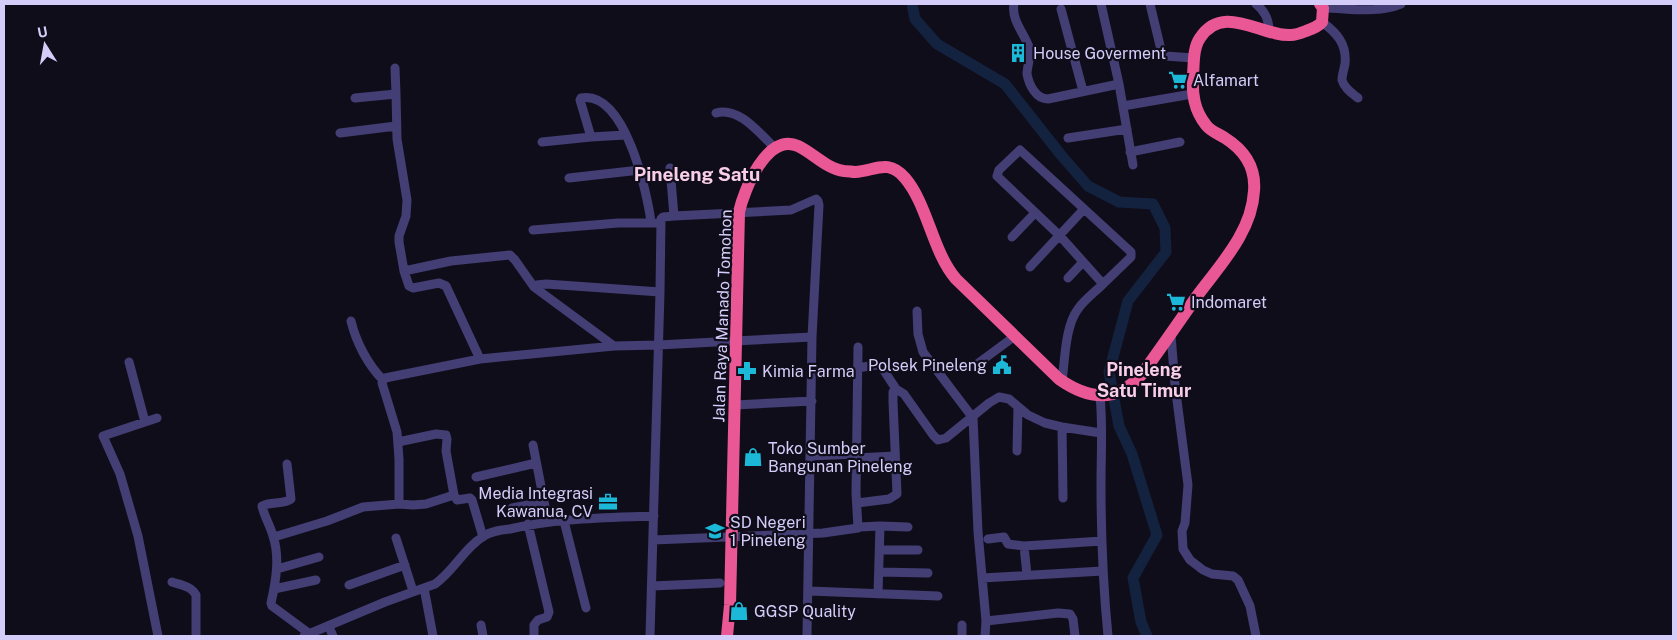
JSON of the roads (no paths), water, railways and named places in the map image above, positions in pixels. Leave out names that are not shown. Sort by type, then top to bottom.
[{"type":"highway","points":[[775,148],[786,144],[797,145],[840,170],[856,172],[884,166],[898,172],[906,180],[913,192],[949,270],[956,279],[1062,381],[1077,390],[1103,396],[1121,392],[1133,384],[1171,335],[1240,236],[1249,218],[1255,190],[1249,160],[1234,144],[1208,127],[1195,106],[1192,94],[1194,58],[1200,39],[1215,24],[1236,22],[1287,35],[1297,34],[1314,28],[1322,22],[1321,6]]},
{"type":"highway","name":"Jalan Raya Manado Tomohon","points":[[727,636],[732,536],[739,212],[752,178],[766,157],[775,148]]},
{"type":"street","points":[[1014,4],[1015,19],[1029,47],[1030,54],[1027,74],[1036,94],[1042,99],[1119,84]]},
{"type":"street","points":[[1101,4],[1119,84],[1133,165]]},
{"type":"street","points":[[1150,4],[1159,49],[1162,54],[1165,56],[1194,58]]},
{"type":"street","points":[[1256,4],[1269,21],[1269,31]]},
{"type":"street","points":[[1321,6],[1365,10],[1382,9],[1401,4]]},
{"type":"street","points":[[1061,10],[1082,91]]},
{"type":"street","points":[[1322,22],[1337,34],[1343,44],[1345,50],[1342,80],[1346,88],[1358,98]]},
{"type":"street","points":[[394,68],[396,126],[407,200],[406,216],[399,239],[404,271],[411,288],[439,283],[444,284],[448,288],[480,360]]},
{"type":"street","points":[[355,98],[396,94]]},
{"type":"street","points":[[1123,106],[1192,94]]},
{"type":"street","points":[[591,137],[580,101],[582,98],[593,98],[609,108],[616,117],[640,170],[656,223],[660,292],[650,636]]},
{"type":"street","points":[[716,113],[727,112],[744,120],[775,148]]},
{"type":"street","points":[[340,133],[396,126]]},
{"type":"street","points":[[1068,138],[1127,129]]},
{"type":"street","points":[[542,142],[625,135]]},
{"type":"street","points":[[1130,152],[1180,142]]},
{"type":"street","points":[[1062,381],[1068,334],[1074,316],[1081,305],[1123,266],[1132,255],[1020,150],[999,170],[997,176],[1060,236],[1103,284]]},
{"type":"street","points":[[670,168],[674,216]]},
{"type":"street","points":[[569,178],[640,170]]},
{"type":"street","points":[[533,230],[600,224],[656,223],[663,217],[795,209],[812,200],[816,199],[818,201],[818,242],[812,337],[807,636]]},
{"type":"street","points":[[1030,267],[1083,210]]},
{"type":"street","points":[[1012,237],[1035,213]]},
{"type":"street","points":[[404,271],[451,261],[510,255],[534,287],[614,346]]},
{"type":"street","points":[[1068,278],[1082,262]]},
{"type":"street","points":[[534,287],[546,284],[660,292]]},
{"type":"street","points":[[917,311],[918,334],[923,352],[973,418],[978,532],[986,636]]},
{"type":"street","points":[[351,321],[354,333],[364,353],[376,374],[383,380],[398,442],[399,504]]},
{"type":"street","points":[[1171,335],[1175,385],[1188,485],[1185,523],[1182,531],[1183,549],[1190,560],[1202,570],[1212,574],[1233,576],[1238,580],[1250,606],[1256,636]]},
{"type":"street","points":[[977,364],[1015,336]]},
{"type":"street","points":[[383,380],[385,378],[480,360],[614,346],[736,342],[812,337]]},
{"type":"street","points":[[858,347],[856,456],[859,527]]},
{"type":"street","points":[[129,362],[145,422]]},
{"type":"street","points":[[857,368],[881,366],[896,389],[904,394],[938,440],[946,438],[999,397],[1009,399],[1036,419],[1062,427],[1101,433]]},
{"type":"street","points":[[857,504],[890,499],[897,494],[892,395],[896,389]]},
{"type":"street","points":[[1103,396],[1101,433],[1102,541],[1108,636]]},
{"type":"street","points":[[735,405],[812,401]]},
{"type":"street","points":[[1017,451],[1018,407]]},
{"type":"street","points":[[157,418],[103,436],[120,474],[138,536],[158,636]]},
{"type":"street","points":[[1062,427],[1062,498]]},
{"type":"street","points":[[398,442],[436,434],[446,434],[446,451],[454,495],[457,500],[470,498],[472,500],[483,537]]},
{"type":"street","points":[[533,444],[548,522]]},
{"type":"street","points":[[810,456],[896,456]]},
{"type":"street","points":[[476,477],[536,463]]},
{"type":"street","points":[[287,464],[291,499],[288,502],[262,506],[274,536],[277,569],[271,603],[272,606],[307,635],[424,588],[441,579],[465,552],[483,537],[494,532],[528,524],[548,522],[654,516]]},
{"type":"street","points":[[274,536],[327,522],[363,508],[399,504],[426,504],[454,495]]},
{"type":"street","points":[[512,508],[544,502]]},
{"type":"street","points":[[564,521],[586,608]]},
{"type":"street","points":[[528,524],[548,612],[547,616],[538,620],[534,625],[534,636]]},
{"type":"street","points":[[878,594],[880,526]]},
{"type":"street","points":[[653,540],[808,533],[855,530],[859,527],[908,527]]},
{"type":"street","points":[[988,539],[1004,537],[1008,544],[1024,546],[1102,541]]},
{"type":"street","points":[[396,538],[413,592]]},
{"type":"street","points":[[1024,546],[1027,575]]},
{"type":"street","points":[[880,550],[918,550]]},
{"type":"street","points":[[277,569],[319,557]]},
{"type":"street","points":[[349,585],[405,565]]},
{"type":"street","points":[[982,578],[1103,571]]},
{"type":"street","points":[[879,572],[928,573]]},
{"type":"street","points":[[274,588],[316,580]]},
{"type":"street","points":[[172,582],[194,590],[196,595],[196,636]]},
{"type":"street","points":[[652,586],[720,582]]},
{"type":"street","points":[[424,588],[433,636]]},
{"type":"street","points":[[808,590],[938,596]]},
{"type":"street","points":[[986,621],[1070,614],[1073,619],[1075,636]]},
{"type":"street","points":[[481,625],[483,636]]},
{"type":"street","points":[[962,625],[962,636]]},
{"type":"street","points":[[329,627],[333,636]]},
{"type":"waterway","points":[[912,4],[915,19],[937,44],[1005,84],[1088,186],[1119,202],[1153,204],[1165,228],[1166,252],[1128,301],[1109,372],[1119,426],[1132,454],[1157,535],[1133,578],[1141,622],[1147,636]]},
{"type":"place","name":"House Goverment","points":[[1018,53]]},
{"type":"place","name":"Alfamart","points":[[1178,80]]},
{"type":"place","name":"Indomaret","points":[[1176,302]]},
{"type":"place","name":"Polsek Pineleng","points":[[1002,365]]},
{"type":"place","name":"Kimia Farma","points":[[747,371]]},
{"type":"place","name":"Toko Sumber Bangunan Pineleng","points":[[753,457]]},
{"type":"place","name":"Media Integrasi Kawanua, CV","points":[[608,502]]},
{"type":"place","name":"SD Negeri 1 Pineleng","points":[[715,531]]},
{"type":"place","name":"GGSP Quality","points":[[739,611]]},
{"type":"district","name":"Pineleng Satu","points":[[697,174]]},
{"type":"district","name":"Pineleng Satu Timur","points":[[1144,380]]}]
